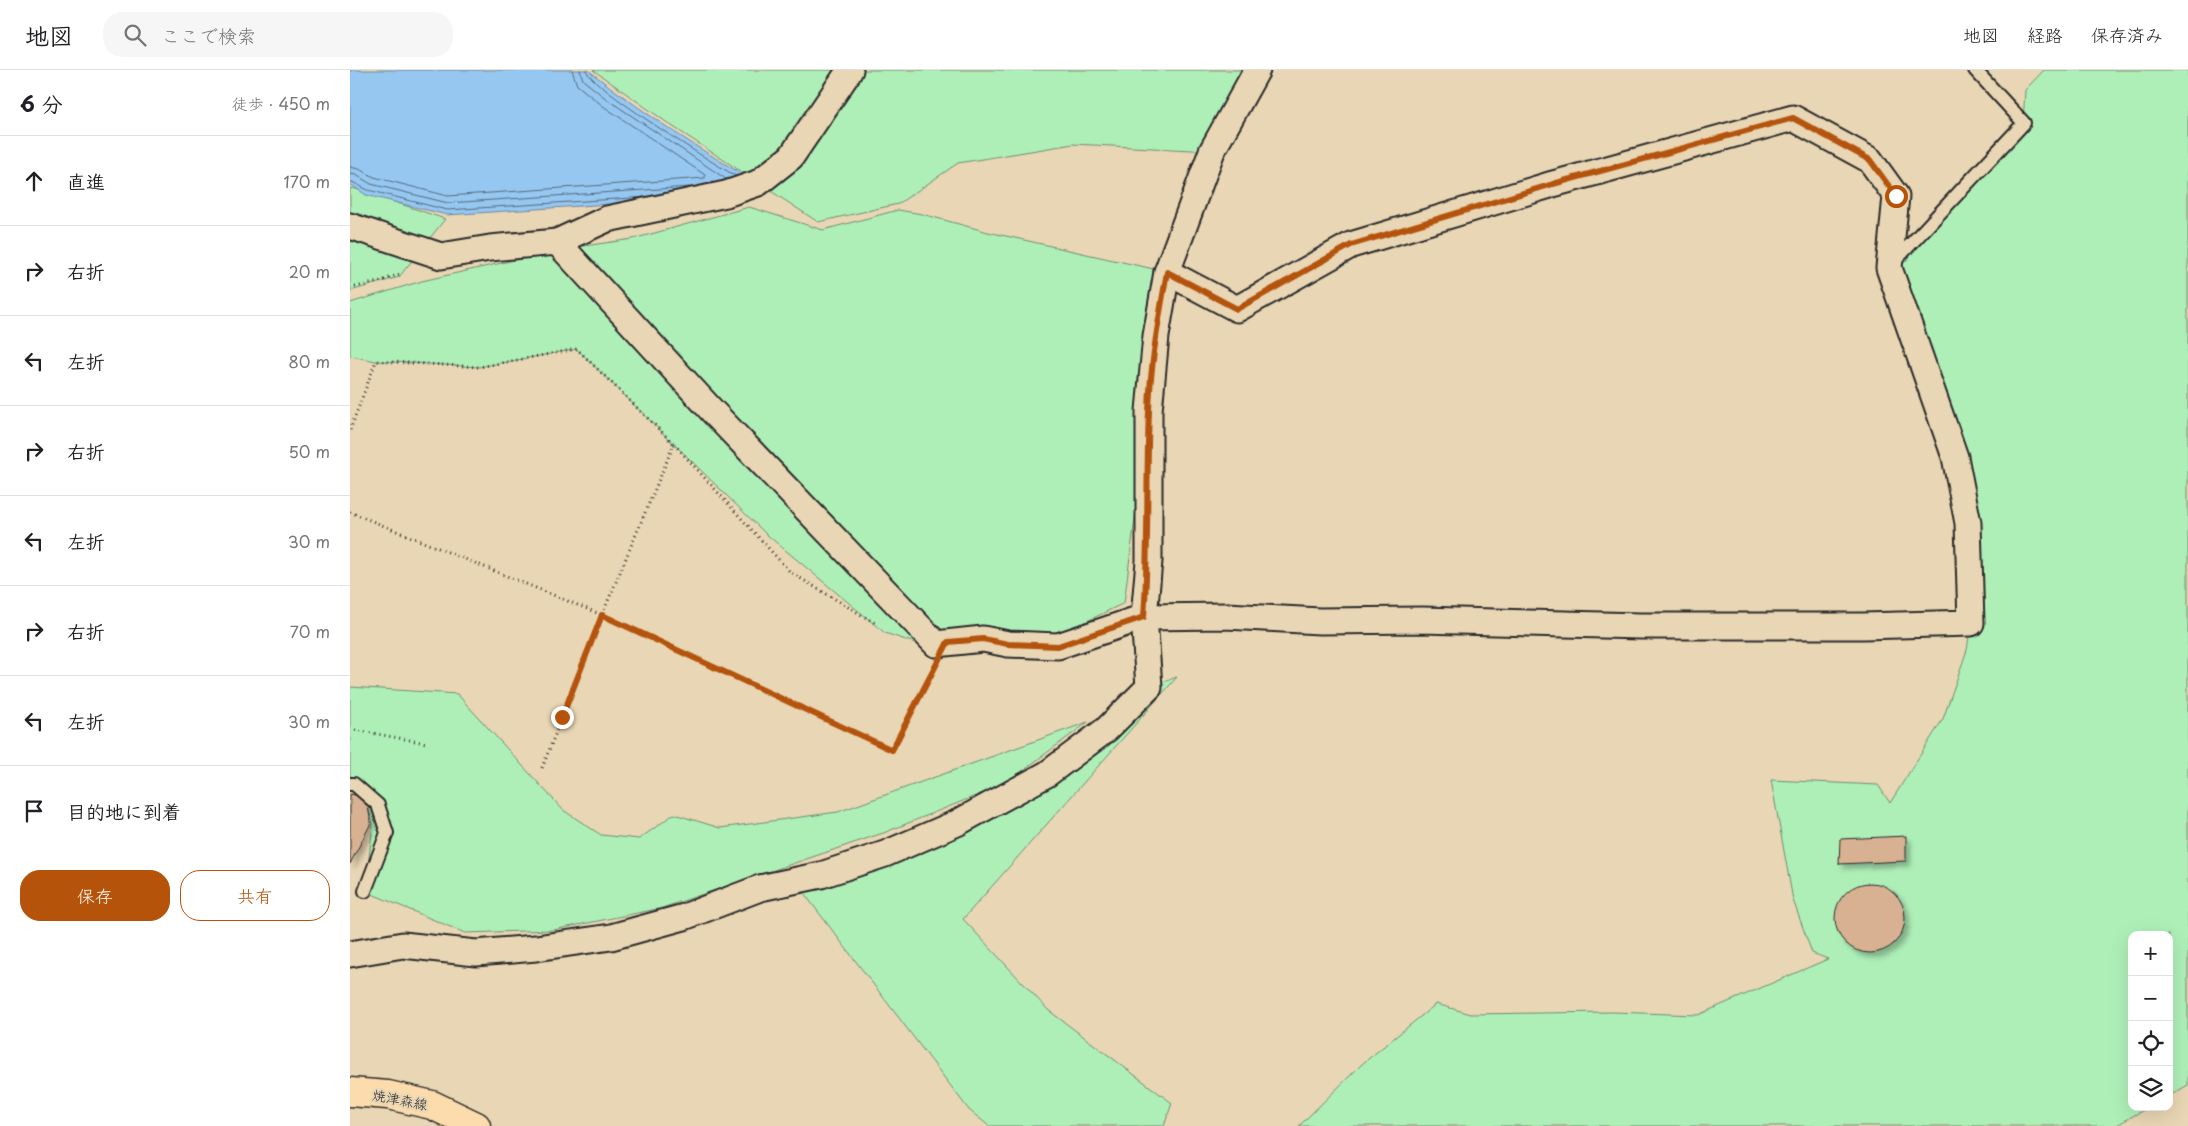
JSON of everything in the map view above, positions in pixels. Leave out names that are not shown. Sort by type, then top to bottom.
[{"type":"main road","name":"焼津森線","points":[[350,1092],[388,1095],[432,1105],[476,1126]]},
{"type":"street","points":[[350,226],[441,256],[490,248],[557,242],[607,219],[726,194],[758,183],[791,157],[850,70]]},
{"type":"street","points":[[350,954],[403,945],[476,953],[536,948],[612,937],[684,917],[760,888],[820,875],[885,854],[957,823],[1047,774],[1106,729],[1149,688],[1144,617],[1148,561],[1149,411],[1156,336],[1167,272],[1212,151],[1257,70]]},
{"type":"street","points":[[557,242],[715,414],[936,644],[983,639],[1008,644],[1058,646],[1144,617],[1226,616],[1320,621],[1422,620],[1640,626],[1863,626],[1971,622],[1968,523],[1955,457],[1889,268],[1896,196],[1870,160],[1793,118],[1553,184],[1351,245],[1237,309],[1167,272]]},
{"type":"lane","points":[[1889,268],[2024,123],[1975,70]]},
{"type":"lane","points":[[350,784],[354,784],[378,805],[387,833],[365,890]]},
{"type":"path","points":[[350,288],[379,282],[441,256]]},
{"type":"path","points":[[350,430],[376,361],[479,367],[576,349],[674,444],[790,572],[881,626]]},
{"type":"path","points":[[542,768],[602,615],[674,444]]},
{"type":"path","points":[[350,512],[602,615],[892,750],[948,642]]},
{"type":"path","points":[[350,729],[426,743]]},
{"type":"green space","points":[[593,70],[1247,70],[1212,151],[1073,144],[958,163],[898,204],[818,222],[672,126]]},
{"type":"green space","points":[[2044,70],[2188,70],[2188,1085],[2173,1094],[2173,931],[2128,931],[2128,1111],[2142,1111],[2115,1126],[1299,1126],[1362,1064],[1436,1004],[1471,1014],[1612,1012],[1698,1015],[1828,959],[1812,953],[1793,900],[1771,780],[1878,785],[1890,803],[1943,719],[1967,650],[1971,623],[1955,457],[1889,268],[2023,123],[2025,90]]},
{"type":"green space","points":[[350,188],[445,219],[399,277],[350,291]]},
{"type":"green space","points":[[749,207],[823,230],[898,210],[1167,272],[1124,603],[1052,638],[933,649],[885,633],[766,534],[577,349],[479,367],[376,361],[350,356],[350,303],[422,281],[563,249],[633,239]]},
{"type":"green space","points":[[1177,677],[963,919],[1048,1010],[1172,1103],[1164,1126],[989,1126],[969,1110],[794,880],[992,818],[1149,687]]},
{"type":"green space","points":[[350,687],[457,694],[563,810],[601,835],[639,839],[674,814],[720,828],[838,812],[1088,722],[1005,784],[886,832],[662,908],[553,930],[465,933],[365,891],[373,824],[368,807],[350,784]]},
{"type":"water","points":[[350,70],[588,70],[671,130],[758,183],[713,197],[447,215],[366,195],[350,184]]},
{"type":"building","points":[[350,794],[360,796],[368,807],[371,823],[350,864]]},
{"type":"building","points":[[1906,836],[1906,861],[1839,864],[1840,839]]},
{"type":"building","points":[[1870,883],[1883,886],[1895,893],[1902,905],[1905,918],[1902,931],[1895,943],[1883,950],[1870,953],[1857,950],[1845,943],[1838,931],[1835,918],[1838,905],[1845,893],[1857,886]]},
{"type":"route","points":[[562,717],[602,615],[892,750],[948,642],[983,639],[1008,644],[1058,646],[1144,617],[1148,561],[1149,411],[1156,336],[1167,272],[1237,309],[1351,245],[1553,184],[1793,118],[1870,160],[1896,196]]}]
